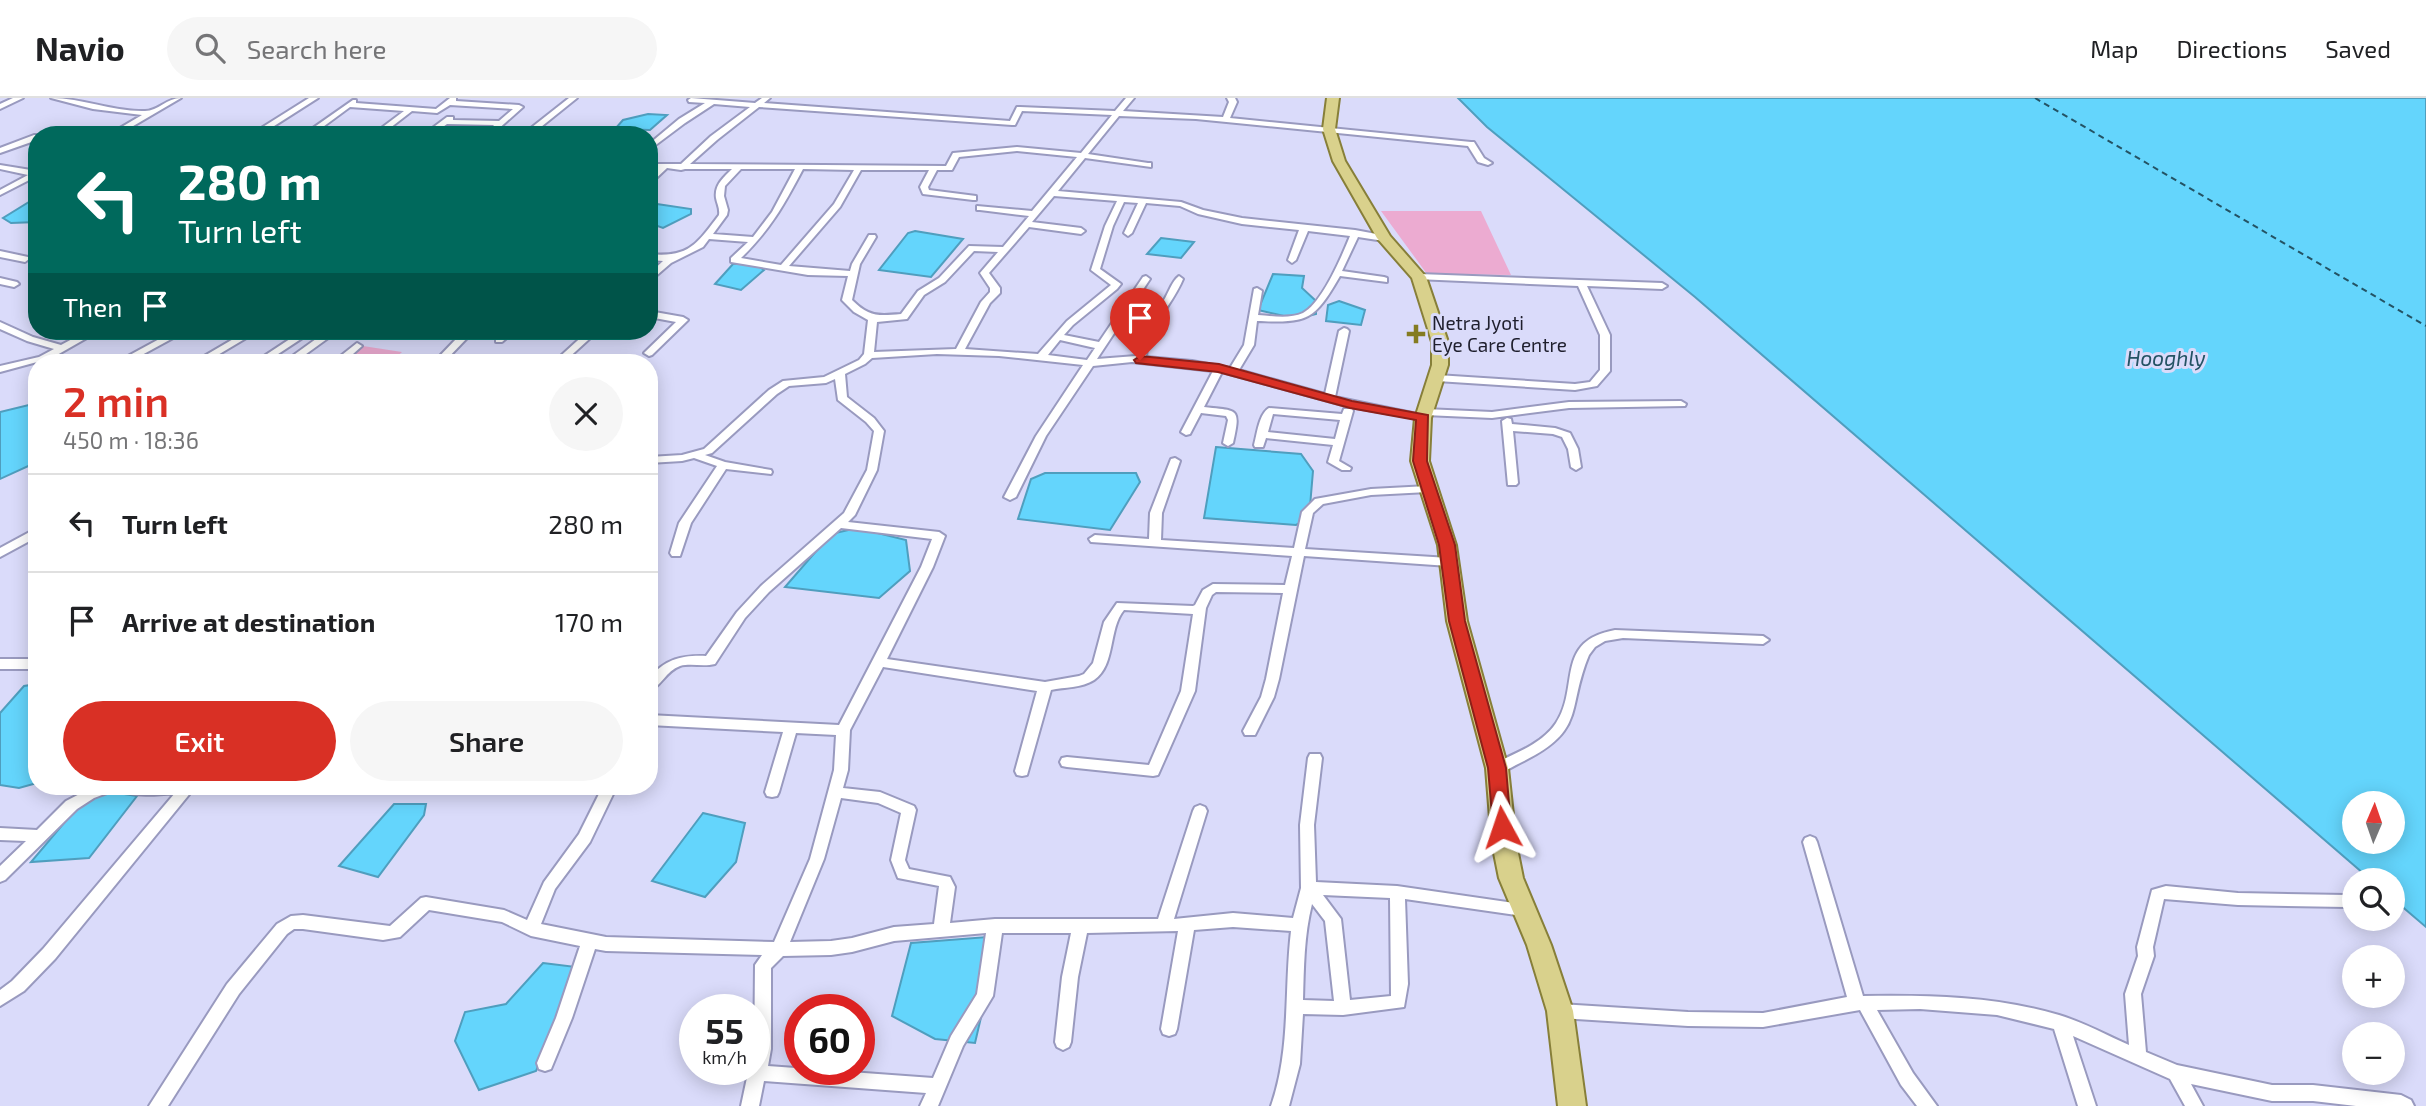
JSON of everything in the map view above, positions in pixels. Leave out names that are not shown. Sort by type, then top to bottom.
[{"type":"main road","points":[[1333,98],[1329,129],[1339,161],[1384,238],[1419,277],[1442,350],[1437,378],[1424,415],[1419,448],[1428,489],[1447,545],[1457,621],[1497,768],[1504,844],[1511,878],[1539,945],[1560,1011],[1572,1106]]},
{"type":"street","points":[[0,107],[19,98]]},
{"type":"street","points":[[55,98],[93,107],[150,114]]},
{"type":"street","points":[[128,126],[177,98]]},
{"type":"street","points":[[269,126],[314,98]]},
{"type":"street","points":[[320,126],[359,98]]},
{"type":"street","points":[[349,106],[437,111],[456,98]]},
{"type":"street","points":[[488,106],[499,98]]},
{"type":"street","points":[[537,126],[573,98]]},
{"type":"street","points":[[681,168],[713,138],[766,98]]},
{"type":"street","points":[[960,352],[986,302],[995,293],[995,288],[984,273],[1120,114],[1130,98]]},
{"type":"street","points":[[1226,120],[1233,102],[1231,98]]},
{"type":"street","points":[[692,100],[1012,123],[1020,109],[1226,120],[1471,144],[1481,160],[1488,163]]},
{"type":"street","points":[[658,140],[674,126],[713,102]]},
{"type":"street","points":[[448,103],[519,107],[497,126]]},
{"type":"street","points":[[440,126],[470,105]]},
{"type":"street","points":[[388,126],[411,109]]},
{"type":"street","points":[[446,122],[500,123]]},
{"type":"street","points":[[0,151],[28,140]]},
{"type":"street","points":[[658,167],[949,168],[956,155],[1017,149],[1148,165]]},
{"type":"street","points":[[0,167],[28,172]]},
{"type":"street","points":[[658,173],[664,167]]},
{"type":"street","points":[[658,271],[672,259],[701,245],[708,236],[723,215],[719,188],[738,168]]},
{"type":"street","points":[[800,168],[776,213],[755,240],[734,260],[808,272],[853,274]]},
{"type":"street","points":[[934,168],[924,187],[926,192],[973,198]]},
{"type":"street","points":[[783,268],[837,205],[858,169]]},
{"type":"street","points":[[0,193],[28,178]]},
{"type":"street","points":[[1051,193],[1186,205],[1201,212],[1228,218],[1384,238]]},
{"type":"street","points":[[1041,356],[1070,323],[1116,284],[1095,270],[1106,233],[1122,198]]},
{"type":"street","points":[[1128,233],[1143,200]]},
{"type":"street","points":[[980,208],[1034,214]]},
{"type":"street","points":[[1027,224],[1081,230]]},
{"type":"street","points":[[1292,260],[1305,228]]},
{"type":"street","points":[[1254,318],[1298,317],[1315,309],[1352,246],[1355,233]]},
{"type":"street","points":[[708,236],[755,240]]},
{"type":"street","points":[[872,237],[865,246],[853,274],[847,300],[857,310],[873,318],[904,317],[921,293],[942,280],[972,248],[1005,250]]},
{"type":"street","points":[[0,254],[24,259]]},
{"type":"street","points":[[658,258],[672,259]]},
{"type":"street","points":[[1337,273],[1384,279]]},
{"type":"street","points":[[1419,277],[1662,286]]},
{"type":"street","points":[[1010,497],[1041,436],[1146,279]]},
{"type":"street","points":[[1140,360],[1143,336],[1157,313],[1166,305],[1179,279]]},
{"type":"street","points":[[0,282],[14,284]]},
{"type":"street","points":[[1437,378],[1576,387],[1594,384],[1605,371],[1605,335],[1581,283]]},
{"type":"street","points":[[1233,371],[1249,345],[1257,291]]},
{"type":"street","points":[[649,353],[682,320],[658,316]]},
{"type":"street","points":[[658,459],[698,456],[708,451],[772,392],[787,383],[827,380],[862,362],[869,355],[873,318]]},
{"type":"street","points":[[0,325],[28,339]]},
{"type":"street","points":[[1329,399],[1343,331]]},
{"type":"street","points":[[1058,337],[1102,346]]},
{"type":"street","points":[[30,340],[62,348]]},
{"type":"street","points":[[55,354],[77,340]]},
{"type":"street","points":[[137,354],[164,340]]},
{"type":"street","points":[[213,354],[237,340]]},
{"type":"street","points":[[272,354],[294,340]]},
{"type":"street","points":[[300,354],[320,340]]},
{"type":"street","points":[[447,354],[461,340]]},
{"type":"street","points":[[568,354],[583,340]]},
{"type":"street","points":[[348,354],[357,346]]},
{"type":"street","points":[[869,355],[960,352],[1041,356],[1090,363],[1140,360],[1219,368],[1350,404],[1424,415],[1507,414],[1569,405],[1681,404]]},
{"type":"street","points":[[0,369],[28,364]]},
{"type":"street","points":[[1186,432],[1219,368]]},
{"type":"street","points":[[658,677],[670,663],[687,660],[710,661],[741,615],[765,589],[849,515],[872,470],[879,431],[870,420],[842,398],[840,373]]},
{"type":"street","points":[[1346,468],[1333,462],[1350,404]]},
{"type":"street","points":[[1197,409],[1230,413],[1233,420],[1228,443]]},
{"type":"street","points":[[1337,442],[1260,439],[1269,411],[1346,417]]},
{"type":"street","points":[[1507,414],[1512,483]]},
{"type":"street","points":[[1508,427],[1555,431],[1566,435],[1573,449],[1576,467]]},
{"type":"street","points":[[698,456],[723,465],[767,472]]},
{"type":"street","points":[[1155,543],[1156,513],[1175,461]]},
{"type":"street","points":[[676,553],[685,523],[723,465]]},
{"type":"street","points":[[1250,731],[1268,696],[1308,512],[1319,502],[1337,496],[1428,489]]},
{"type":"street","points":[[763,994],[763,965],[779,949],[817,859],[841,770],[844,730],[927,567],[939,536],[839,524]]},
{"type":"street","points":[[0,553],[28,537]]},
{"type":"street","points":[[1095,539],[1449,562]]},
{"type":"street","points":[[1067,762],[1153,771],[1188,691],[1200,608],[1207,593],[1213,588],[1290,589]]},
{"type":"street","points":[[879,662],[1045,687],[1090,676],[1097,668],[1116,610],[1121,606],[1200,608]]},
{"type":"street","points":[[1497,768],[1552,738],[1563,725],[1579,664],[1587,647],[1601,638],[1629,635],[1763,640]]},
{"type":"street","points":[[0,664],[28,664]]},
{"type":"street","points":[[1022,771],[1045,687]]},
{"type":"street","points":[[658,721],[844,730]]},
{"type":"street","points":[[772,792],[792,728]]},
{"type":"street","points":[[1280,1106],[1288,1077],[1299,925],[1309,888],[1307,825],[1315,758]]},
{"type":"street","points":[[835,792],[880,798],[909,810],[898,860],[903,874],[945,881],[947,887],[941,930]]},
{"type":"street","points":[[0,876],[64,809],[84,795]]},
{"type":"street","points":[[0,999],[18,986],[49,954],[182,795]]},
{"type":"street","points":[[531,929],[549,886],[585,838],[606,795]]},
{"type":"street","points":[[1164,926],[1200,811]]},
{"type":"street","points":[[0,834],[40,836]]},
{"type":"street","points":[[1810,842],[1861,1004],[1907,1080],[1928,1106]]},
{"type":"street","points":[[1309,888],[1397,892],[1523,911]]},
{"type":"street","points":[[1309,888],[1333,919],[1343,1008]]},
{"type":"street","points":[[1294,1007],[1343,1008],[1398,1002],[1397,892]]},
{"type":"street","points":[[2138,1057],[2133,994],[2146,956],[2145,947],[2157,894],[2166,892],[2238,900],[2342,901]]},
{"type":"street","points":[[158,1106],[233,989],[282,929],[291,923],[394,932],[420,907],[432,903],[504,916],[531,929],[606,944],[779,949],[841,947],[894,933],[995,926],[1164,926],[1233,920],[1299,925]]},
{"type":"street","points":[[1169,1029],[1187,923]]},
{"type":"street","points":[[929,1106],[957,1041],[985,996],[995,926]]},
{"type":"street","points":[[1063,1042],[1070,977],[1080,926]]},
{"type":"street","points":[[545,1063],[564,1018],[590,940]]},
{"type":"street","points":[[1560,1011],[1688,1019],[1763,1020],[1861,1004],[1920,1002],[1997,1008],[2060,1023],[2176,1073],[2272,1093],[2313,1093],[2401,1103],[2405,1106]]},
{"type":"street","points":[[2060,1023],[2087,1106]]},
{"type":"street","points":[[2176,1073],[2194,1106]]},
{"type":"street","points":[[770,1074],[938,1086]]},
{"type":"street","points":[[750,1106],[754,1085]]},
{"type":"shaded area","points":[[1381,211],[1481,211],[1511,275],[1427,274]]},
{"type":"shaded area","points":[[363,346],[402,352],[400,354],[353,354]]},
{"type":"water","name":"Hooghly","points":[[1458,98],[2426,98],[2426,927],[2405,909],[2405,868],[2357,868],[1695,297],[1487,127]]},
{"type":"water","points":[[648,114],[667,115],[655,126],[618,126],[623,120]]},
{"type":"water","points":[[28,203],[28,222],[11,223],[3,218]]},
{"type":"water","points":[[658,204],[691,209],[691,214],[663,228],[658,226]]},
{"type":"water","points":[[915,231],[963,239],[931,277],[879,270],[908,233]]},
{"type":"water","points":[[1161,238],[1194,242],[1181,258],[1147,254]]},
{"type":"water","points":[[754,263],[764,270],[741,290],[715,284],[733,264]]},
{"type":"water","points":[[1273,274],[1304,276],[1302,288],[1316,301],[1316,314],[1297,319],[1258,310]]},
{"type":"water","points":[[1339,301],[1365,310],[1361,325],[1326,321],[1328,305]]},
{"type":"water","points":[[28,405],[28,466],[0,479],[0,412]]},
{"type":"water","points":[[1216,447],[1301,454],[1313,471],[1309,518],[1296,525],[1204,518]]},
{"type":"water","points":[[1045,473],[1136,473],[1140,482],[1110,530],[1018,519],[1031,479]]},
{"type":"water","points":[[857,528],[906,540],[910,571],[879,598],[785,587],[831,534]]},
{"type":"water","points":[[28,685],[28,786],[19,788],[0,785],[0,713],[24,686]]},
{"type":"water","points":[[97,795],[137,796],[89,858],[31,862],[80,804]]},
{"type":"water","points":[[394,804],[426,804],[424,815],[378,877],[339,866]]},
{"type":"water","points":[[703,813],[745,823],[736,862],[705,897],[652,881]]},
{"type":"water","points":[[1000,936],[975,1043],[935,1039],[892,1016],[911,943]]},
{"type":"water","points":[[543,963],[576,967],[536,1071],[479,1090],[455,1041],[465,1012],[506,1004]]},
{"type":"ferry route","points":[[2035,98],[2426,326]]},
{"type":"place","name":"Netra Jyoti Eye Care Centre","points":[[1416,334]]},
{"type":"route","points":[[1140,360],[1219,368],[1350,404],[1423,418],[1420,461],[1447,545],[1457,621],[1497,768],[1502,827]]}]
